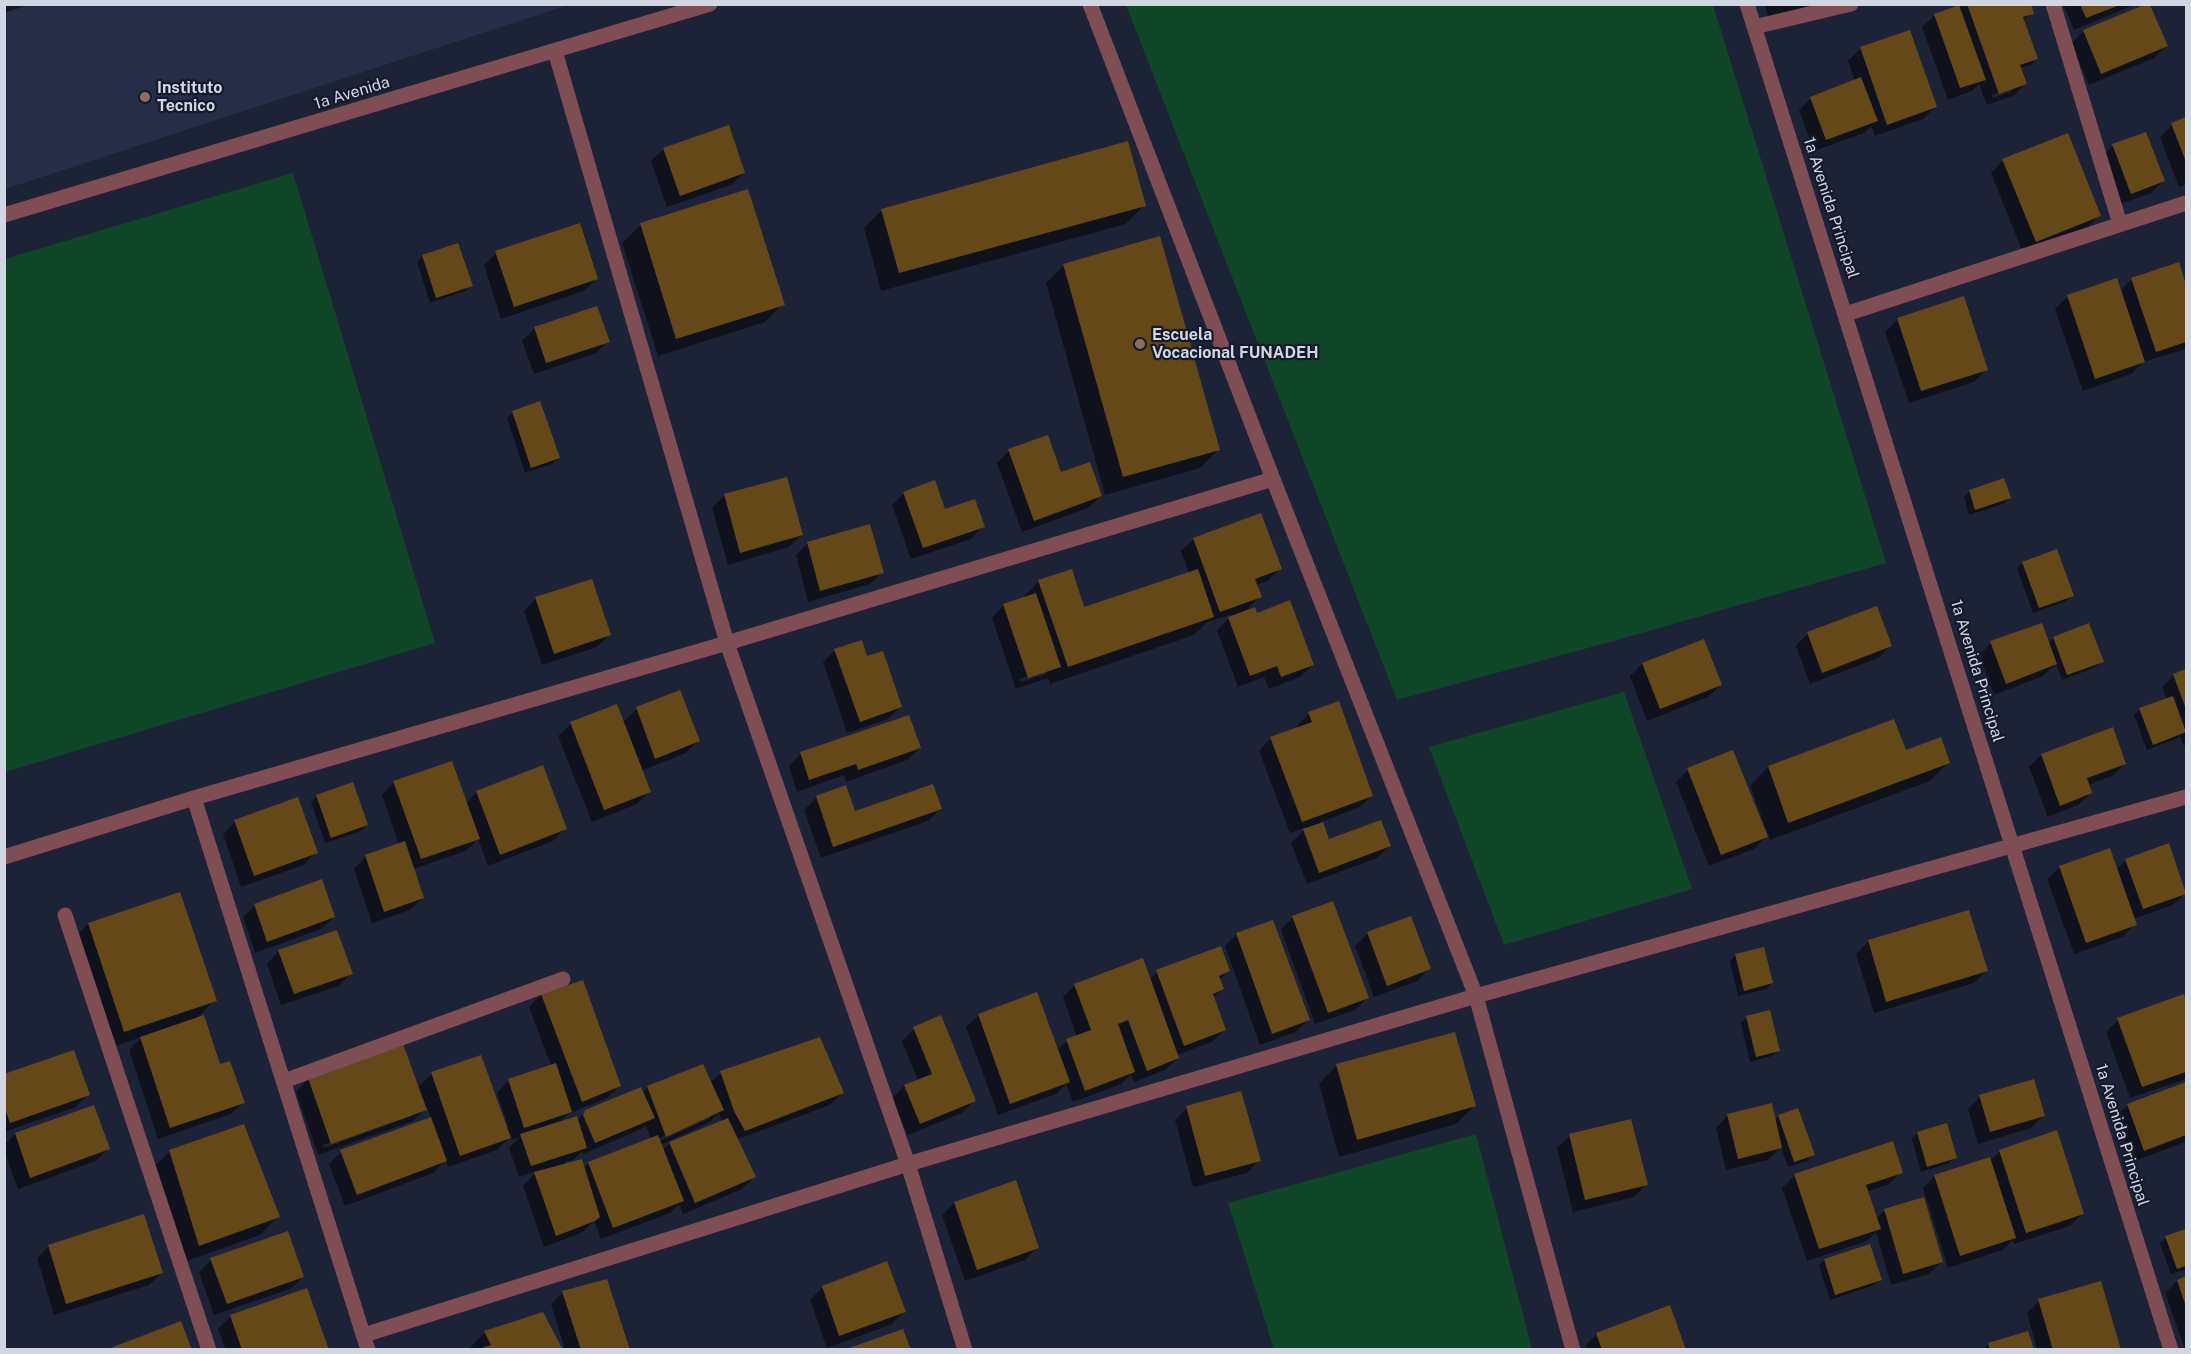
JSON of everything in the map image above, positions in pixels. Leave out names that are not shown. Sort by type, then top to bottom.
[{"type":"street","name":"1a Avenida","points":[[4,215],[710,4]]},
{"type":"street","points":[[1090,4],[1476,996],[1573,1350]]},
{"type":"street","name":"1a Avenida Principal","points":[[1747,4],[2171,1350]]},
{"type":"street","points":[[1754,27],[1851,4]]},
{"type":"street","points":[[2053,4],[2120,224]]},
{"type":"street","points":[[555,51],[727,643],[908,1164],[965,1350]]},
{"type":"street","points":[[1846,314],[2187,203]]},
{"type":"street","points":[[4,857],[194,798],[727,643],[1273,479]]},
{"type":"street","points":[[194,798],[366,1342],[908,1164],[1476,996],[2187,797]]},
{"type":"street","points":[[65,915],[209,1350]]},
{"type":"street","points":[[284,1081],[563,979]]},
{"type":"shaded area","name":"Instituto Tecnico","points":[[5,4],[568,4],[568,5],[5,189]]},
{"type":"green space","points":[[1126,5],[1713,5],[1886,563],[1397,700]]},
{"type":"green space","points":[[293,173],[435,643],[5,772],[5,259]]},
{"type":"green space","points":[[1624,692],[1692,889],[1504,945],[1429,747]]},
{"type":"green space","points":[[1476,1134],[1532,1349],[1274,1349],[1228,1203]]},
{"type":"building","points":[[1967,4],[2031,4],[2034,14],[2023,17],[2038,59],[2020,65],[2027,84],[1999,94]]},
{"type":"building","points":[[2080,4],[2120,4],[2120,5],[2086,18]]},
{"type":"building","points":[[1959,5],[1986,80],[1960,88],[1934,14]]},
{"type":"building","points":[[2144,5],[2150,5],[2168,46],[2101,74],[2083,30]]},
{"type":"building","points":[[1910,30],[1937,107],[1887,125],[1860,47]]},
{"type":"building","points":[[1861,77],[1878,121],[1826,140],[1810,97]]},
{"type":"building","points":[[2186,117],[2186,162],[2171,123]]},
{"type":"building","points":[[729,125],[745,173],[680,196],[663,148]]},
{"type":"building","points":[[2146,132],[2165,181],[2131,194],[2112,144]]},
{"type":"building","points":[[2068,133],[2101,216],[2036,242],[2002,159]]},
{"type":"building","points":[[1128,141],[1146,206],[899,273],[881,209]]},
{"type":"building","points":[[748,189],[785,305],[676,339],[640,223]]},
{"type":"building","points":[[580,223],[598,279],[514,307],[495,251]]},
{"type":"building","points":[[1160,236],[1220,450],[1123,477],[1063,264]]},
{"type":"building","points":[[458,243],[473,286],[436,298],[422,255]]},
{"type":"building","points":[[2179,262],[2186,285],[2186,342],[2156,352],[2131,278]]},
{"type":"building","points":[[2117,278],[2145,362],[2095,379],[2067,295]]},
{"type":"building","points":[[1964,296],[1988,370],[1921,391],[1897,318]]},
{"type":"building","points":[[597,306],[610,342],[546,363],[534,327]]},
{"type":"building","points":[[540,401],[560,458],[531,468],[512,411]]},
{"type":"building","points":[[1048,435],[1061,472],[1090,462],[1102,496],[1034,521],[1008,449]]},
{"type":"building","points":[[787,477],[803,535],[740,553],[724,494]]},
{"type":"building","points":[[2004,478],[2011,498],[1975,510],[1969,490]]},
{"type":"building","points":[[935,480],[945,509],[975,499],[985,527],[923,548],[903,492]]},
{"type":"building","points":[[1261,513],[1282,569],[1255,579],[1262,597],[1220,612],[1193,538]]},
{"type":"building","points":[[870,524],[884,573],[820,591],[807,542]]},
{"type":"building","points":[[2057,549],[2074,596],[2039,608],[2022,562]]},
{"type":"building","points":[[1072,569],[1084,607],[1198,569],[1214,617],[1068,667],[1038,580]]},
{"type":"building","points":[[592,579],[611,635],[554,654],[535,597]]},
{"type":"building","points":[[1036,593],[1061,667],[1028,678],[1003,604]]},
{"type":"building","points":[[1290,600],[1314,665],[1281,677],[1277,666],[1250,676],[1228,617],[1255,607],[1257,613]]},
{"type":"building","points":[[1877,606],[1892,646],[1822,673],[1807,632]]},
{"type":"building","points":[[2042,623],[2057,664],[2006,684],[1990,641]]},
{"type":"building","points":[[2089,623],[2104,662],[2067,675],[2053,637]]},
{"type":"building","points":[[1704,639],[1722,685],[1660,709],[1642,663]]},
{"type":"building","points":[[862,640],[867,656],[883,651],[902,707],[860,722],[834,649]]},
{"type":"building","points":[[2186,669],[2186,709],[2173,674]]},
{"type":"building","points":[[680,690],[700,741],[655,759],[636,707]]},
{"type":"building","points":[[2173,696],[2186,732],[2153,745],[2139,708]]},
{"type":"building","points":[[1339,701],[1373,796],[1302,822],[1270,737],[1312,722],[1308,712]]},
{"type":"building","points":[[617,704],[651,792],[604,810],[570,722]]},
{"type":"building","points":[[909,715],[921,748],[858,770],[856,764],[809,780],[800,752]]},
{"type":"building","points":[[1894,719],[1906,750],[1941,737],[1950,763],[1788,823],[1768,766]]},
{"type":"building","points":[[2113,727],[2126,764],[2087,778],[2092,793],[2060,806],[2041,754]]},
{"type":"building","points":[[1733,750],[1768,837],[1721,855],[1687,768]]},
{"type":"building","points":[[452,761],[480,839],[421,859],[393,781]]},
{"type":"building","points":[[543,765],[567,829],[500,855],[476,791]]},
{"type":"building","points":[[353,782],[368,825],[331,838],[316,795]]},
{"type":"building","points":[[933,784],[942,809],[833,847],[816,796],[846,785],[855,811]]},
{"type":"building","points":[[298,797],[318,853],[254,876],[234,820]]},
{"type":"building","points":[[1381,820],[1391,846],[1319,873],[1303,829],[1323,822],[1329,839]]},
{"type":"building","points":[[405,841],[424,898],[384,912],[365,855]]},
{"type":"building","points":[[2169,843],[2186,894],[2143,909],[2125,859]]},
{"type":"building","points":[[2110,848],[2137,925],[2086,943],[2059,866]]},
{"type":"building","points":[[322,879],[335,917],[267,942],[254,904]]},
{"type":"building","points":[[180,892],[217,1001],[124,1032],[88,923]]},
{"type":"building","points":[[1333,901],[1369,998],[1328,1013],[1292,916]]},
{"type":"building","points":[[1969,910],[1988,971],[1886,1002],[1868,940]]},
{"type":"building","points":[[1411,916],[1431,969],[1387,986],[1367,932]]},
{"type":"building","points":[[1273,920],[1310,1020],[1272,1034],[1236,933]]},
{"type":"building","points":[[337,930],[353,974],[294,994],[278,950]]},
{"type":"building","points":[[1221,946],[1230,971],[1219,976],[1224,989],[1213,994],[1226,1030],[1184,1046],[1156,970]]},
{"type":"building","points":[[1764,947],[1773,983],[1744,991],[1735,954]]},
{"type":"building","points":[[1143,958],[1179,1058],[1147,1071],[1128,1020],[1118,1024],[1135,1072],[1085,1091],[1066,1039],[1091,1030],[1074,984]]},
{"type":"building","points":[[583,980],[621,1086],[582,1102],[541,994]]},
{"type":"building","points":[[1037,992],[1070,1082],[1010,1104],[978,1014]]},
{"type":"building","points":[[2184,994],[2186,1072],[2142,1087],[2117,1018]]},
{"type":"building","points":[[1770,1010],[1780,1051],[1756,1057],[1746,1016]]},
{"type":"building","points":[[204,1015],[220,1064],[230,1061],[245,1103],[170,1128],[140,1037]]},
{"type":"building","points":[[941,1015],[976,1101],[920,1124],[904,1085],[932,1074],[913,1027]]},
{"type":"building","points":[[1455,1032],[1476,1106],[1357,1140],[1336,1064]]},
{"type":"building","points":[[820,1037],[844,1093],[745,1131],[734,1111],[720,1071]]},
{"type":"building","points":[[403,1044],[427,1110],[331,1144],[308,1078]]},
{"type":"building","points":[[74,1050],[90,1095],[10,1123],[4,1106],[4,1074]]},
{"type":"building","points":[[481,1055],[511,1138],[460,1156],[431,1072]]},
{"type":"building","points":[[556,1063],[572,1112],[524,1128],[508,1079]]},
{"type":"building","points":[[703,1064],[724,1110],[666,1137],[647,1086]]},
{"type":"building","points":[[2034,1079],[2045,1116],[1990,1132],[1979,1095]]},
{"type":"building","points":[[2186,1082],[2186,1135],[2144,1151],[2127,1104]]},
{"type":"building","points":[[641,1087],[655,1118],[595,1143],[583,1115],[585,1110]]},
{"type":"building","points":[[1241,1091],[1261,1161],[1205,1176],[1186,1106]]},
{"type":"building","points":[[1772,1103],[1782,1148],[1738,1159],[1727,1114]]},
{"type":"building","points":[[94,1105],[110,1149],[30,1178],[15,1133]]},
{"type":"building","points":[[1798,1108],[1815,1155],[1794,1162],[1778,1115]]},
{"type":"building","points":[[577,1116],[587,1148],[531,1166],[520,1134]]},
{"type":"building","points":[[431,1117],[447,1161],[357,1195],[340,1150]]},
{"type":"building","points":[[728,1118],[756,1177],[695,1203],[669,1142]]},
{"type":"building","points":[[1631,1119],[1648,1185],[1585,1200],[1569,1134]]},
{"type":"building","points":[[1947,1123],[1957,1158],[1927,1167],[1917,1132]]},
{"type":"building","points":[[244,1124],[280,1217],[199,1246],[169,1150]]},
{"type":"building","points":[[2057,1130],[2084,1214],[2026,1233],[1999,1150]]},
{"type":"building","points":[[658,1135],[684,1201],[613,1228],[588,1162]]},
{"type":"building","points":[[1893,1141],[1903,1173],[1866,1185],[1881,1229],[1819,1249],[1794,1174]]},
{"type":"building","points":[[1990,1157],[2016,1238],[1960,1256],[1934,1175]]},
{"type":"building","points":[[582,1159],[600,1217],[556,1236],[534,1172]]},
{"type":"building","points":[[1016,1180],[1039,1248],[977,1270],[954,1202]]},
{"type":"building","points":[[1924,1197],[1943,1262],[1903,1274],[1884,1209]]},
{"type":"building","points":[[144,1214],[163,1273],[66,1304],[48,1245]]},
{"type":"building","points":[[2186,1229],[2186,1266],[2177,1269],[2165,1236]]},
{"type":"building","points":[[288,1231],[304,1277],[227,1304],[210,1258]]},
{"type":"building","points":[[1870,1244],[1882,1280],[1835,1295],[1824,1259]]},
{"type":"building","points":[[887,1261],[906,1312],[839,1336],[822,1286]]},
{"type":"building","points":[[2186,1276],[2186,1307],[2177,1280]]},
{"type":"building","points":[[607,1279],[630,1350],[581,1350],[562,1291]]},
{"type":"building","points":[[2101,1281],[2121,1350],[2053,1350],[2038,1299]]},
{"type":"building","points":[[307,1288],[329,1350],[242,1350],[230,1315]]},
{"type":"building","points":[[1670,1305],[1686,1350],[1602,1350],[1596,1333]]},
{"type":"building","points":[[543,1312],[563,1350],[475,1350],[491,1345],[484,1331]]},
{"type":"building","points":[[181,1321],[192,1350],[108,1350],[108,1349]]},
{"type":"building","points":[[903,1329],[911,1350],[846,1350],[846,1349]]},
{"type":"building","points":[[2028,1331],[2034,1350],[1990,1350],[1988,1343]]},
{"type":"place","name":"Instituto Tecnico","points":[[145,97]]},
{"type":"place","name":"Escuela Vocacional FUNADEH","points":[[1140,344]]}]
